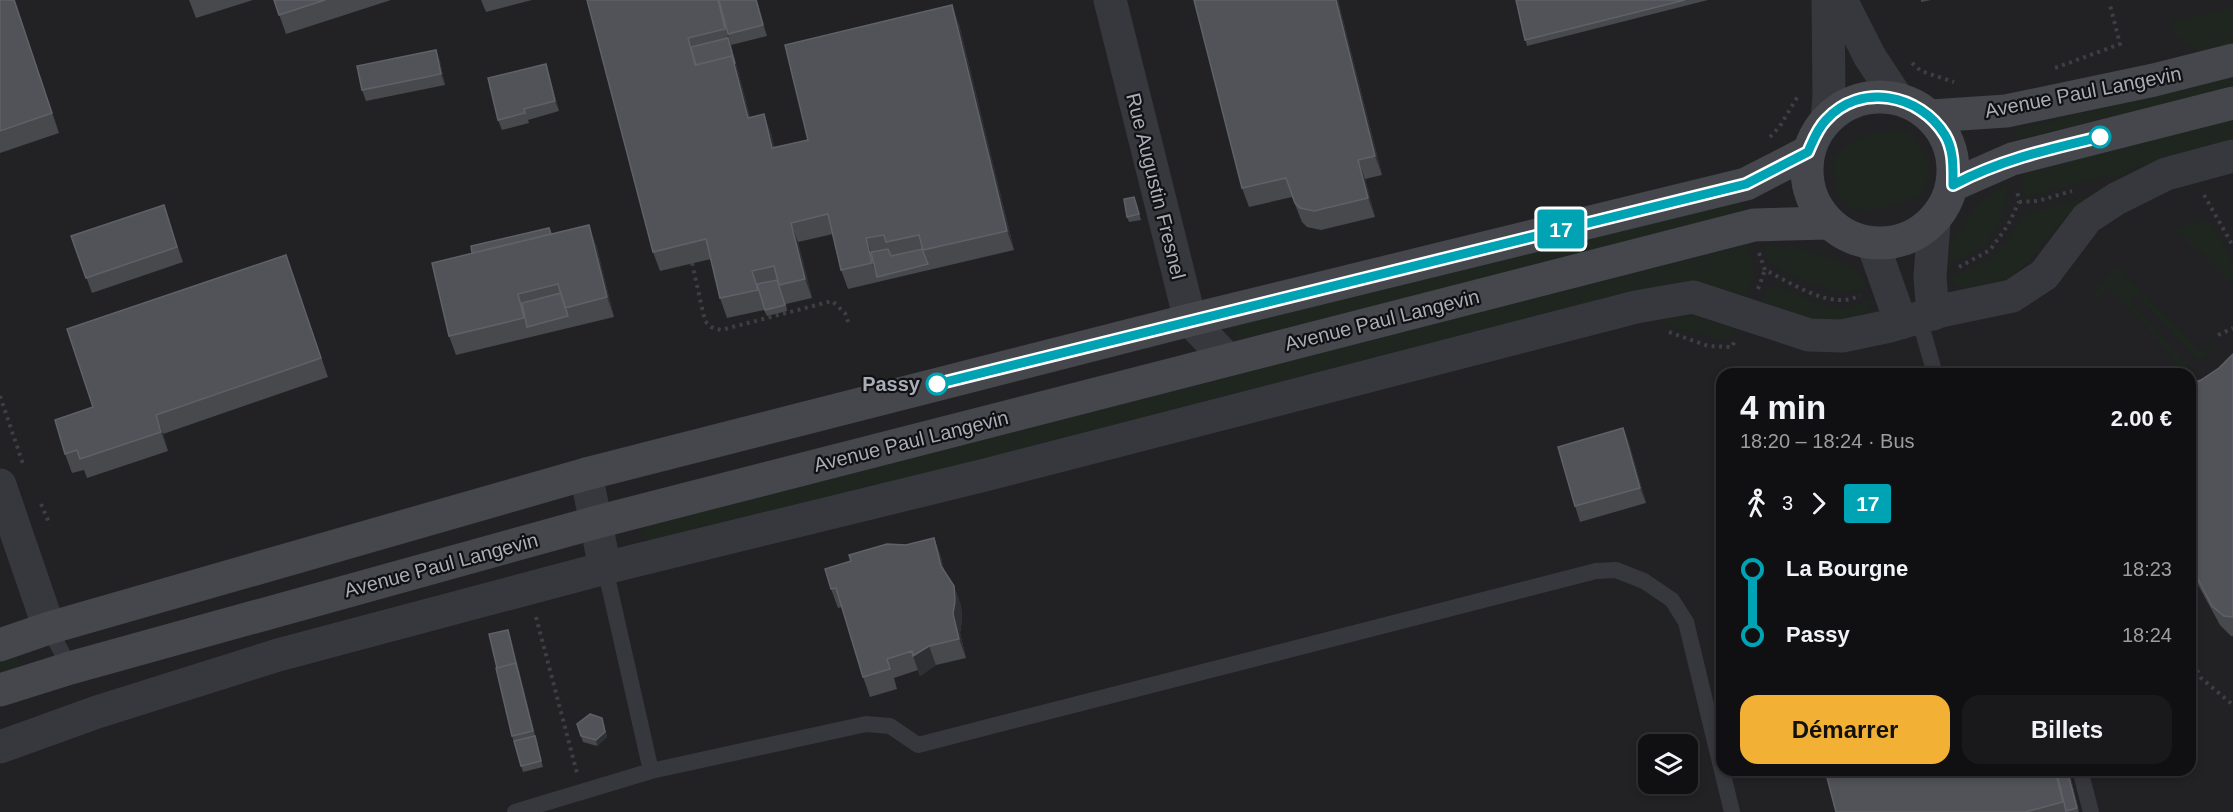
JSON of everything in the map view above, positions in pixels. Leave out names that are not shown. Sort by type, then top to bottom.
[{"type":"main road","name":"Avenue Paul Langevin","points":[[1931,116],[2006,111],[2154,81],[2233,60]]},
{"type":"main road","points":[[1878,96],[1897,98],[1916,105],[1931,116],[1946,136],[1954,160],[1953,185],[1946,204],[1934,222],[1916,235],[1895,243],[1873,244],[1849,237],[1828,223],[1811,194],[1807,177],[1808,152],[1815,135],[1827,119],[1842,107],[1859,99],[1878,96]]},
{"type":"main road","points":[[1953,185],[2012,159],[2233,103]]},
{"type":"main road","points":[[0,645],[49,628],[586,474],[1190,320],[1746,184],[1808,152]]},
{"type":"main road","name":"Avenue Paul Langevin","points":[[0,690],[70,668],[597,522],[1227,359],[1754,225],[1828,223]]},
{"type":"street","name":"Rue Augustin Fresnel","points":[[1110,0],[1190,320],[1227,359]]},
{"type":"street","points":[[1827,119],[1829,96],[1828,0]]},
{"type":"street","points":[[1841,0],[1870,57],[1897,98]]},
{"type":"street","points":[[0,747],[98,712],[279,654],[605,568],[985,475],[1636,307],[1693,297],[1809,335],[1842,336],[2012,296],[2044,275],[2087,218],[2116,199],[2166,174],[2233,156]]},
{"type":"street","points":[[1918,319],[1930,277],[1934,222]]},
{"type":"street","points":[[1873,244],[1918,319]]},
{"type":"street","points":[[586,474],[605,568]]},
{"type":"street","points":[[12,476],[49,628]]},
{"type":"lane","points":[[1918,319],[1933,368]]},
{"type":"lane","points":[[605,568],[651,771]]},
{"type":"lane","points":[[515,812],[651,771],[866,724],[890,726],[918,745],[1596,571],[1616,570],[1644,581],[1672,600],[1686,622],[1716,746]]},
{"type":"lane","points":[[49,628],[70,668]]},
{"type":"lane","points":[[1723,776],[1732,812]]},
{"type":"lane","points":[[2082,776],[2091,812]]},
{"type":"path","points":[[2045,71],[2120,44],[2110,4]]},
{"type":"path","points":[[1904,57],[1922,71],[1950,82],[1960,83]]},
{"type":"path","points":[[1766,140],[1780,126],[1799,91]]},
{"type":"path","points":[[1957,268],[1990,250],[2008,225],[2019,202],[2038,201],[2082,188]]},
{"type":"path","points":[[2201,189],[2233,246]]},
{"type":"path","points":[[1755,244],[1765,270],[1826,300],[1853,300],[1862,294]]},
{"type":"path","points":[[692,263],[705,321],[711,327],[721,330],[832,301],[845,313],[849,325]]},
{"type":"path","points":[[2218,335],[2233,328]]},
{"type":"path","points":[[0,396],[12,476]]},
{"type":"path","points":[[37,496],[50,525]]},
{"type":"path","points":[[535,614],[582,792]]},
{"type":"path","points":[[2196,668],[2201,678],[2233,705]]},
{"type":"shaded area","points":[[0,0],[2233,0],[2233,812],[0,812]]},
{"type":"shaded area","points":[[2233,7],[2233,43],[2200,52],[2174,35],[2171,23]]},
{"type":"shaded area","points":[[2233,75],[2233,86],[2017,140],[2015,130]]},
{"type":"shaded area","points":[[2233,117],[2233,143],[2137,167],[2117,178],[2104,177],[2025,197],[2023,173]]},
{"type":"shaded area","points":[[1907,132],[1916,139],[1926,156],[1929,175],[1921,195],[1873,210],[1860,210],[1849,206],[1841,197],[1835,182],[1833,160],[1853,141],[1875,133]]},
{"type":"shaded area","points":[[2007,183],[2002,215],[1990,238],[1977,250],[1947,265],[1949,247],[1975,209],[1989,195]]},
{"type":"shaded area","points":[[2094,194],[2073,210],[2020,270],[2009,278],[1995,284],[1958,288],[1950,279],[1993,256],[2008,240],[2022,216]]},
{"type":"shaded area","points":[[1742,202],[1744,212],[1333,316],[1242,346],[1230,323],[1448,270]]},
{"type":"shaded area","points":[[2209,219],[2233,263],[2233,284],[2198,249],[2194,250],[2174,228]]},
{"type":"shaded area","points":[[1748,245],[1755,275],[1745,299],[653,544],[643,538],[642,528],[653,519]]},
{"type":"shaded area","points":[[1763,245],[1810,250],[1853,268],[1867,283],[1856,292],[1831,290],[1783,272],[1766,259]]},
{"type":"shaded area","points":[[2116,266],[2201,352],[2216,340],[2212,349],[2199,362],[2137,295],[2129,300],[2189,368],[2171,368],[2177,362],[2110,289],[2094,299],[2093,293]]},
{"type":"shaded area","points":[[1775,285],[1824,306],[1845,309],[1873,298],[1865,313],[1853,320],[1827,323],[1798,316],[1761,302],[1768,288]]},
{"type":"shaded area","points":[[1693,315],[1735,328],[1730,338],[1724,340],[1679,329],[1658,320]]},
{"type":"shaded area","points":[[0,656],[17,656],[20,666],[0,673]]},
{"type":"building","points":[[0,0],[14,0],[52,113],[0,131]]},
{"type":"building","points":[[274,0],[325,0],[279,15]]},
{"type":"building","points":[[587,0],[718,0],[725,29],[688,38],[695,65],[732,56],[748,118],[764,114],[772,148],[808,140],[785,45],[952,5],[1007,231],[923,250],[919,235],[886,242],[884,235],[866,238],[872,263],[841,270],[828,214],[791,223],[805,279],[779,285],[774,266],[752,271],[758,290],[720,298],[706,239],[653,252]]},
{"type":"building","points":[[719,0],[756,0],[763,25],[728,34]]},
{"type":"building","points":[[1194,0],[1336,0],[1375,156],[1358,160],[1368,198],[1314,211],[1300,208],[1295,203],[1286,178],[1242,188]]},
{"type":"building","points":[[1516,0],[1685,0],[1525,40]]},
{"type":"building","points":[[728,38],[735,64],[732,56],[696,65],[691,47]]},
{"type":"building","points":[[436,50],[441,74],[362,90],[357,66]]},
{"type":"building","points":[[546,64],[555,101],[524,109],[525,113],[498,120],[488,78]]},
{"type":"building","points":[[1134,197],[1139,214],[1127,217],[1124,199]]},
{"type":"building","points":[[164,205],[177,247],[86,278],[71,236]]},
{"type":"building","points":[[589,225],[607,297],[565,308],[558,284],[518,294],[524,318],[449,336],[432,263]]},
{"type":"building","points":[[549,228],[551,234],[472,253],[471,246]]},
{"type":"building","points":[[888,249],[891,256],[922,249],[928,264],[877,277],[871,252]]},
{"type":"building","points":[[286,255],[321,358],[156,415],[161,432],[80,459],[77,450],[65,454],[55,420],[93,407],[67,329]]},
{"type":"building","points":[[777,280],[785,305],[765,310],[757,284]]},
{"type":"building","points":[[561,293],[568,316],[527,327],[522,303]]},
{"type":"building","points":[[2233,354],[2233,617],[2224,616],[2212,606],[2196,575],[2196,382],[2219,368]]},
{"type":"building","points":[[1623,428],[1640,488],[1575,506],[1558,447]]},
{"type":"building","points":[[934,538],[941,566],[954,586],[953,614],[959,639],[929,646],[913,656],[912,651],[887,659],[890,669],[863,677],[836,588],[831,589],[825,569],[851,561],[849,555],[887,544],[906,545]]},
{"type":"building","points":[[508,630],[516,663],[497,668],[489,634]]},
{"type":"building","points":[[516,663],[533,731],[512,736],[496,668]]},
{"type":"building","points":[[590,714],[602,718],[605,732],[596,740],[581,736],[577,724]]},
{"type":"building","points":[[535,736],[541,761],[521,766],[514,741]]},
{"type":"building","points":[[1827,776],[2056,776],[2063,802],[2025,812],[1836,812]]},
{"type":"building","points":[[2057,776],[2069,776],[2077,808],[2066,811]]},
{"type":"bus line","name":"17","points":[[937,384],[1746,184],[1808,152],[1815,135],[1827,119],[1842,107],[1859,99],[1878,96],[1897,98],[1916,105],[1931,116],[1946,136],[1954,160],[1953,185],[2012,159],[2100,137]]},
{"type":"place","name":"Passy","points":[[937,384]]}]
